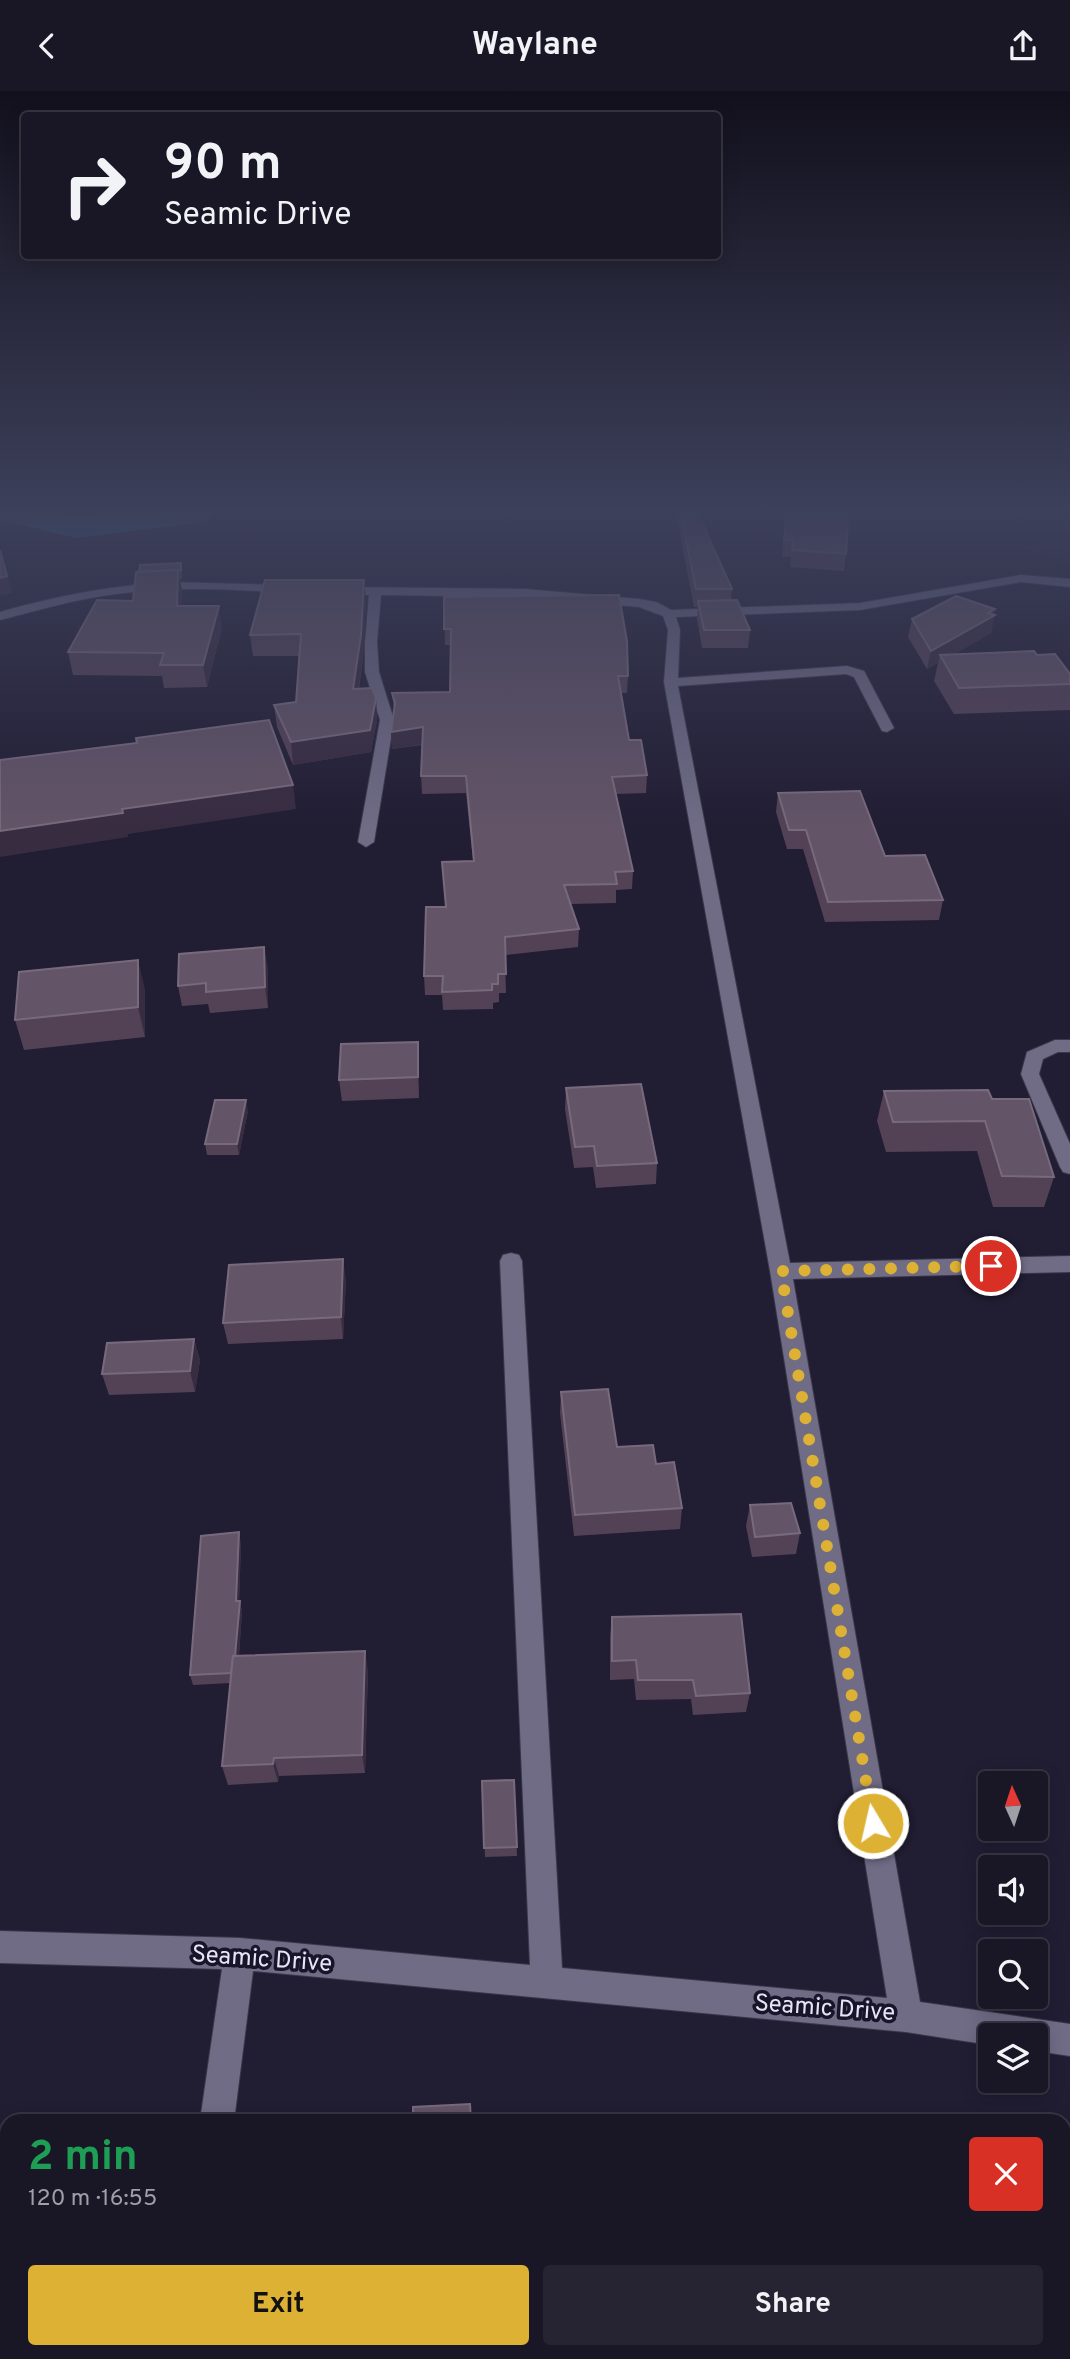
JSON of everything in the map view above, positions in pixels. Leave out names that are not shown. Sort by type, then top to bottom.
[{"type":"street","points":[[366,842],[387,720],[378,702],[370,664],[373,617]]},
{"type":"street","name":"Seamic Drive","points":[[0,1947],[240,1954],[905,2016],[781,1271],[671,682],[674,630],[670,617]]},
{"type":"street","points":[[671,682],[847,670],[859,674],[887,728]]},
{"type":"street","points":[[1070,1045],[1055,1046],[1034,1056],[1030,1074],[1070,1167]]},
{"type":"street","points":[[511,1261],[547,1983]]},
{"type":"street","points":[[781,1271],[1070,1264]]},
{"type":"street","points":[[218,2114],[240,1954]]},
{"type":"street","points":[[905,2016],[978,2027]]},
{"type":"street","points":[[1048,2037],[1070,2041]]},
{"type":"building","points":[[88,617],[216,617],[203,665],[160,665],[164,653],[68,652]]},
{"type":"building","points":[[255,617],[362,617],[353,689],[372,688],[376,698],[370,730],[291,742],[274,705],[296,702],[301,634],[250,635]]},
{"type":"building","points":[[444,617],[623,617],[628,676],[618,676],[629,740],[641,740],[647,775],[612,777],[633,871],[615,872],[617,884],[564,885],[579,929],[505,937],[506,974],[498,974],[498,984],[492,984],[492,990],[442,992],[443,976],[424,976],[426,907],[446,907],[442,862],[474,861],[466,776],[421,776],[423,727],[391,732],[395,703],[392,693],[450,692],[451,629],[444,629]]},
{"type":"building","points":[[701,617],[744,617],[750,630],[704,630]]},
{"type":"building","points":[[916,617],[992,617],[931,651],[912,619]]},
{"type":"building","points":[[1034,651],[1037,655],[1055,654],[1070,674],[1070,684],[959,688],[940,655]]},
{"type":"building","points":[[269,720],[293,785],[122,809],[123,813],[0,831],[0,760],[137,743],[136,738]]},
{"type":"building","points":[[860,791],[885,856],[925,855],[943,900],[828,902],[806,830],[789,830],[778,793]]},
{"type":"building","points":[[264,947],[265,987],[206,992],[206,983],[178,986],[179,954]]},
{"type":"building","points":[[138,960],[138,1007],[15,1020],[19,972]]},
{"type":"building","points":[[418,1042],[418,1077],[339,1080],[341,1044]]},
{"type":"building","points":[[641,1084],[657,1163],[597,1166],[594,1146],[575,1147],[566,1088]]},
{"type":"building","points":[[988,1090],[992,1099],[1029,1099],[1054,1177],[1002,1176],[985,1121],[893,1122],[884,1091]]},
{"type":"building","points":[[215,1100],[246,1100],[237,1144],[205,1144]]},
{"type":"building","points":[[343,1259],[341,1317],[223,1323],[229,1265]]},
{"type":"building","points":[[194,1339],[190,1371],[102,1374],[107,1343]]},
{"type":"building","points":[[608,1389],[617,1447],[653,1445],[656,1464],[674,1462],[682,1508],[575,1515],[561,1392]]},
{"type":"building","points":[[791,1503],[800,1533],[755,1537],[750,1505]]},
{"type":"building","points":[[239,1532],[236,1601],[240,1601],[231,1673],[190,1675],[201,1536]]},
{"type":"building","points":[[741,1614],[750,1693],[696,1696],[693,1680],[638,1680],[636,1660],[612,1661],[612,1617]]},
{"type":"building","points":[[365,1651],[362,1755],[274,1758],[273,1764],[222,1766],[233,1656]]},
{"type":"building","points":[[514,1780],[517,1847],[484,1848],[482,1781]]},
{"type":"building","points":[[470,2104],[471,2114],[413,2114],[413,2107]]},
{"type":"route","points":[[873,1823],[781,1271],[991,1266]]}]
